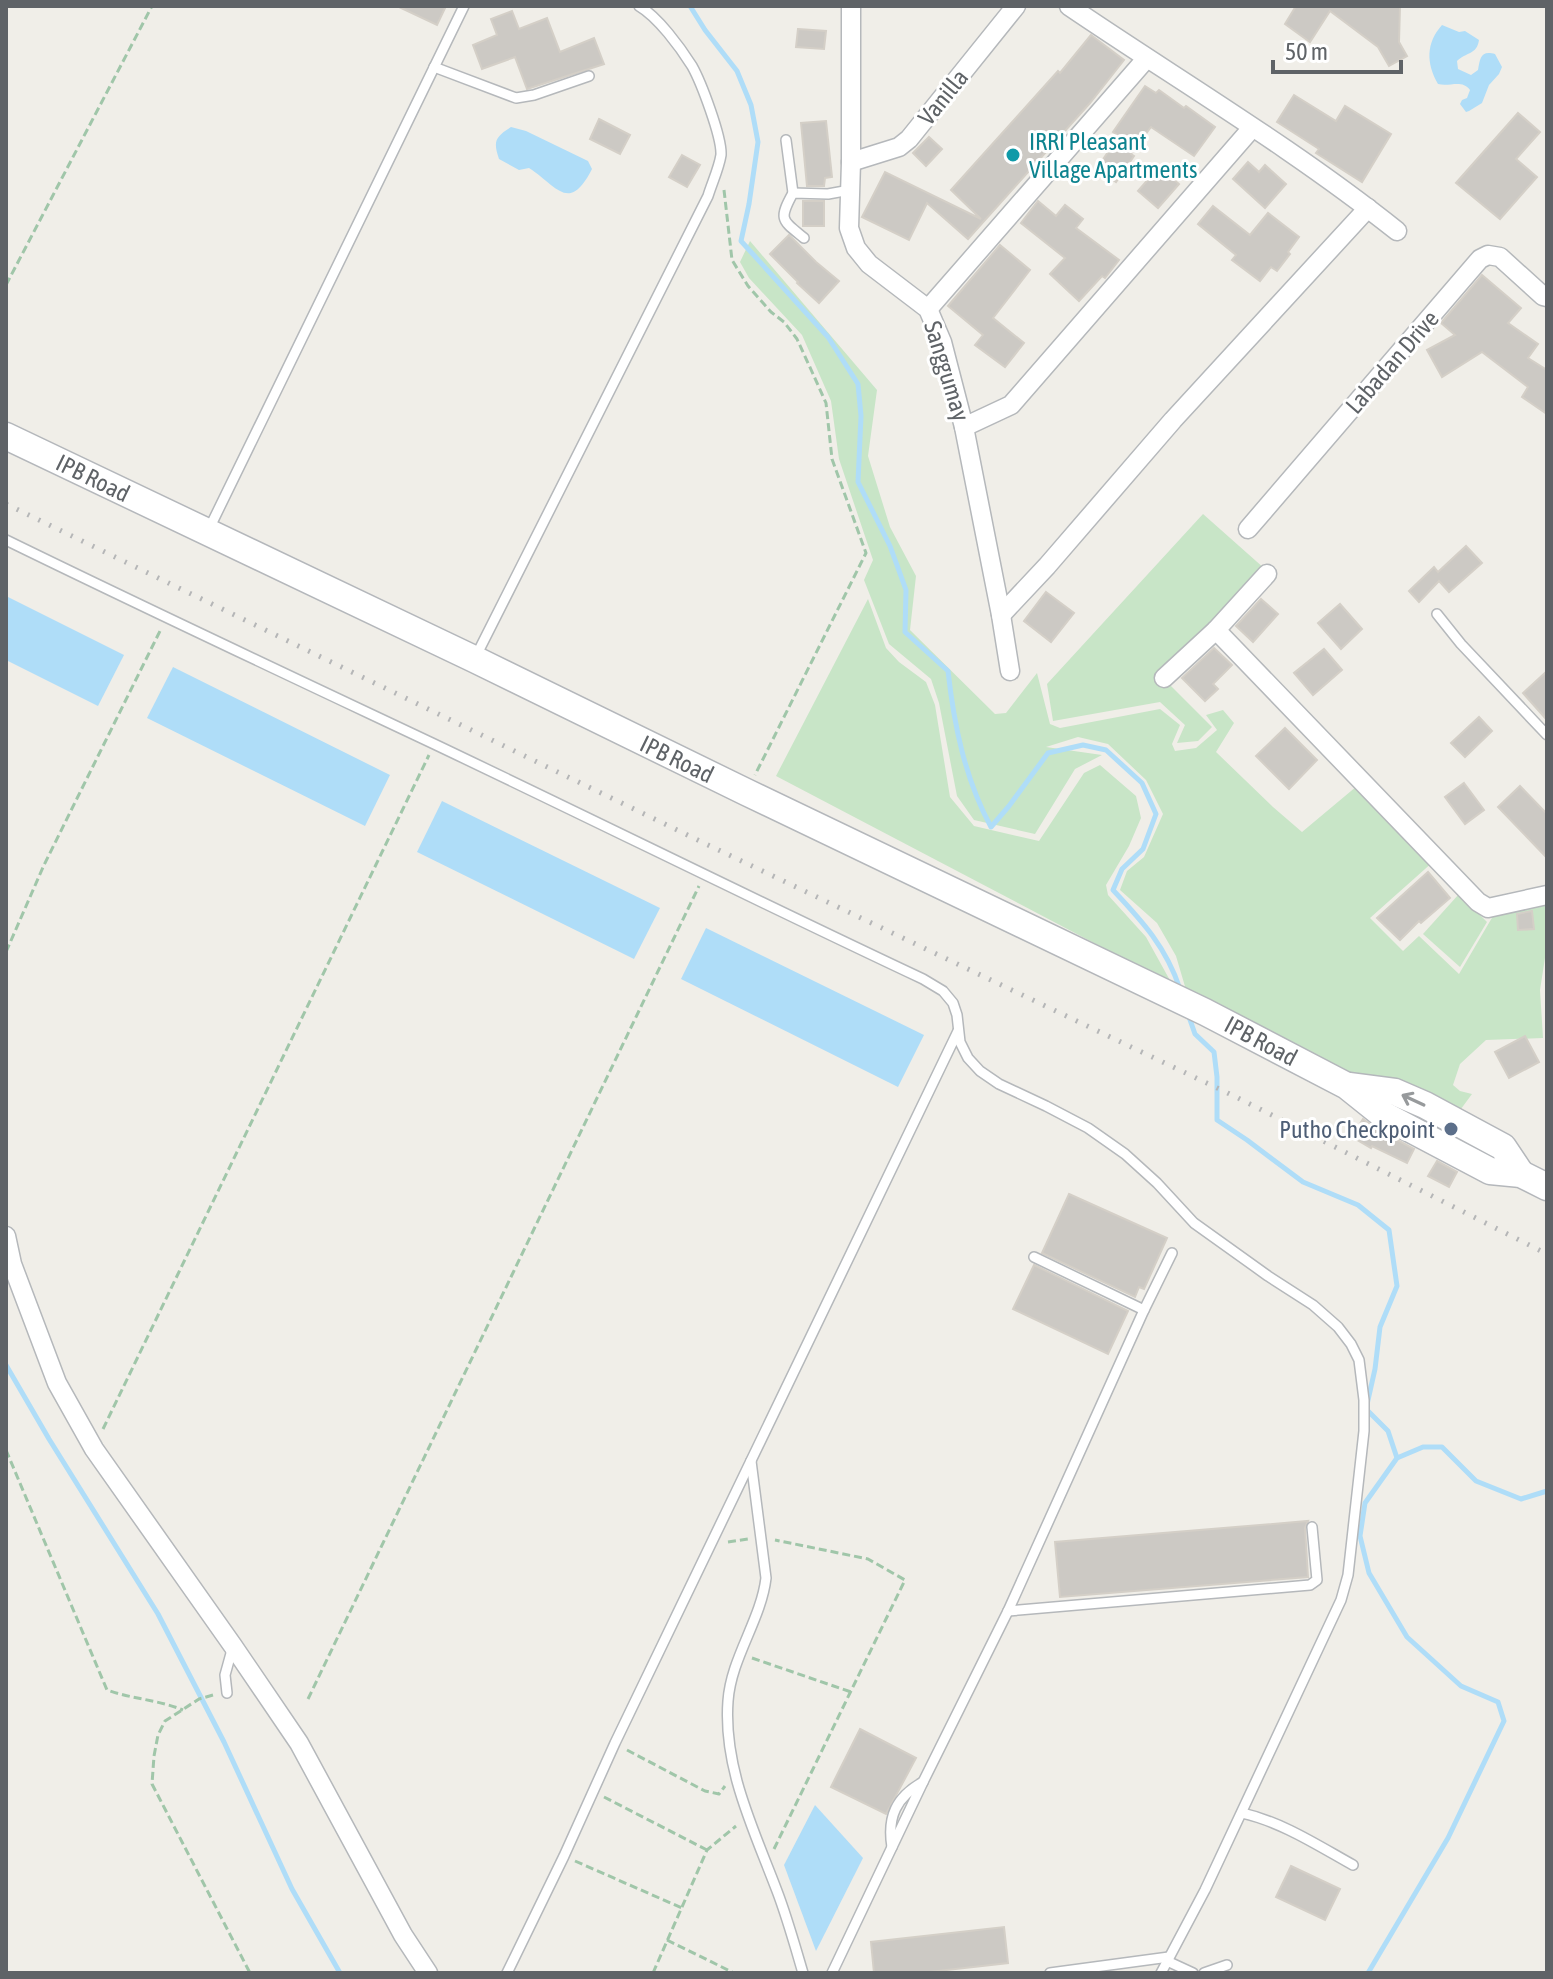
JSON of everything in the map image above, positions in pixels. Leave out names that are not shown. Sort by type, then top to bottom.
[{"type":"street","name":"Sanggumay","points":[[851,6],[849,228],[856,248],[869,264],[928,309],[942,342],[964,427],[1010,671]]},
{"type":"street","name":"Vanilla","points":[[851,162],[899,147],[909,139],[1016,6]]},
{"type":"street","points":[[1069,6],[1252,128],[1397,231]]},
{"type":"street","points":[[928,309],[1146,59]]},
{"type":"street","points":[[964,427],[1011,405],[1252,128]]},
{"type":"street","points":[[1001,615],[1173,420],[1368,208]]},
{"type":"street","name":"Labadan Drive","points":[[1248,529],[1480,259],[1488,255],[1500,257],[1547,297]]},
{"type":"street","name":"IPB Road","points":[[6,436],[1205,1012],[1347,1086],[1395,1092],[1425,1105],[1503,1147],[1521,1174],[1547,1187]]},
{"type":"street","points":[[1164,678],[1216,630],[1267,574]]},
{"type":"street","points":[[1216,630],[1478,902],[1488,908],[1547,895]]},
{"type":"street","points":[[6,1236],[12,1264],[57,1383],[94,1449],[299,1743],[403,1935],[428,1973]]},
{"type":"lane","points":[[207,532],[464,6]]},
{"type":"lane","points":[[474,659],[708,196],[721,155],[714,120],[693,67],[647,11],[639,6]]},
{"type":"lane","points":[[434,67],[516,98],[589,76]]},
{"type":"lane","points":[[786,140],[793,193],[783,215],[784,220],[804,238]]},
{"type":"lane","points":[[793,193],[828,194],[850,190]]},
{"type":"lane","points":[[6,540],[923,979],[943,991],[953,1003],[960,1042],[968,1058],[980,1071],[999,1084],[1088,1128],[1125,1154],[1209,1235],[1313,1305],[1338,1327],[1359,1360],[1364,1400],[1364,1431],[1348,1575],[1341,1600],[1242,1813],[1161,1973]]},
{"type":"lane","points":[[1437,614],[1461,644],[1547,735]]},
{"type":"lane","points":[[507,1973],[958,1031]]},
{"type":"lane","points":[[832,1973],[1008,1611],[1172,1253]]},
{"type":"lane","points":[[1034,1257],[1144,1310]]},
{"type":"lane","points":[[751,1461],[766,1578],[764,1596],[740,1654],[728,1698],[728,1731],[735,1773],[748,1816],[779,1895],[803,1973]]},
{"type":"lane","points":[[1008,1611],[1310,1585],[1317,1580],[1312,1527]]},
{"type":"lane","points":[[223,1693],[233,1646]]},
{"type":"lane","points":[[1242,1813],[1263,1817],[1285,1827],[1353,1865]]},
{"type":"lane","points":[[1050,1973],[1168,1959],[1193,1973]]},
{"type":"lane","points":[[1204,1973],[1227,1965]]},
{"type":"path","points":[[6,285],[152,6]]},
{"type":"path","points":[[721,155],[732,260],[748,286],[797,339],[826,403],[832,459],[866,553],[746,792]]},
{"type":"path","points":[[6,952],[44,865],[166,618]]},
{"type":"path","points":[[94,1449],[434,744]]},
{"type":"path","points":[[308,1699],[704,876]]},
{"type":"path","points":[[6,1450],[107,1690],[183,1710]]},
{"type":"path","points":[[712,1543],[761,1537],[868,1559],[905,1580],[767,1864]]},
{"type":"path","points":[[740,1654],[851,1692]]},
{"type":"path","points":[[223,1693],[199,1699],[165,1721],[158,1735],[152,1784],[250,1973]]},
{"type":"path","points":[[615,1743],[705,1791],[719,1794],[735,1773]]},
{"type":"path","points":[[593,1792],[707,1850]]},
{"type":"path","points":[[653,1973],[707,1850],[748,1816]]},
{"type":"path","points":[[564,1856],[682,1908]]},
{"type":"path","points":[[667,1940],[734,1973]]},
{"type":"green space","points":[[750,241],[877,390],[868,456],[890,527],[916,576],[910,630],[995,714],[1006,713],[1037,673],[1050,724],[1060,728],[1160,709],[1180,725],[1172,744],[1175,751],[1196,748],[1217,730],[1206,715],[1223,710],[1234,723],[1216,752],[1302,832],[1357,786],[1434,861],[1370,918],[1403,951],[1419,936],[1459,974],[1493,916],[1547,905],[1547,945],[1540,990],[1543,1038],[1486,1040],[1460,1064],[1453,1085],[1460,1091],[1472,1094],[1458,1113],[1346,1079],[1189,1000],[1176,956],[1157,923],[1120,890],[1127,871],[1144,857],[1163,814],[1146,780],[1108,744],[1078,737],[1046,747],[1102,755],[1075,769],[1035,834],[974,820],[957,796],[939,703],[931,679],[889,644],[864,580],[873,560],[839,459],[831,401],[802,335],[749,278],[740,262]]},
{"type":"green space","points":[[1203,514],[1265,569],[1160,675],[1212,727],[1198,741],[1177,743],[1185,725],[1160,702],[1053,721],[1047,684]]},
{"type":"green space","points":[[868,599],[886,648],[926,682],[935,705],[950,797],[974,826],[1039,841],[1084,773],[1100,765],[1136,796],[1141,818],[1106,885],[1108,895],[1146,937],[1172,984],[776,776]]},
{"type":"green space","points":[[1459,894],[1487,922],[1460,967],[1423,934]]},
{"type":"water","points":[[1442,25],[1459,32],[1465,31],[1479,40],[1474,51],[1457,61],[1458,69],[1471,75],[1478,70],[1481,59],[1487,53],[1495,54],[1502,67],[1489,85],[1482,103],[1466,112],[1460,104],[1470,90],[1460,84],[1438,84],[1431,68],[1431,46]]},
{"type":"water","points":[[511,127],[588,161],[592,169],[584,183],[569,193],[562,192],[529,168],[519,170],[499,159],[497,140]]},
{"type":"water","points":[[6,596],[124,655],[98,706],[6,660]]},
{"type":"water","points":[[173,667],[390,775],[365,826],[147,718]]},
{"type":"water","points":[[442,801],[660,908],[634,959],[417,852]]},
{"type":"water","points":[[706,928],[924,1035],[898,1087],[681,979]]},
{"type":"water","points":[[815,1805],[863,1858],[816,1951],[784,1865]]},
{"type":"building","points":[[397,6],[446,6],[437,25]]},
{"type":"building","points":[[1296,6],[1400,6],[1399,42],[1407,56],[1389,66],[1378,47],[1330,11],[1310,42],[1285,24]]},
{"type":"building","points":[[512,11],[519,29],[547,18],[560,52],[594,38],[604,64],[527,89],[515,57],[482,69],[473,45],[497,35],[491,19]]},
{"type":"building","points":[[798,29],[826,31],[824,49],[796,47]]},
{"type":"building","name":"IRRI Pleasant Village Apartments","points":[[1091,35],[1124,60],[1090,103],[968,239],[927,203],[909,240],[862,217],[885,172],[981,219],[951,190],[1058,71],[1060,73]]},
{"type":"building","points":[[1145,86],[1156,93],[1159,90],[1215,127],[1194,156],[1151,127],[1116,182],[1097,168],[1119,136],[1113,132]]},
{"type":"building","points":[[1294,95],[1336,121],[1345,106],[1391,134],[1362,182],[1316,153],[1319,149],[1277,122]]},
{"type":"building","points":[[1518,113],[1540,132],[1516,159],[1537,177],[1500,219],[1456,183]]},
{"type":"building","points":[[599,119],[630,135],[620,154],[590,139]]},
{"type":"building","points":[[826,121],[832,177],[825,178],[824,186],[807,186],[801,123]]},
{"type":"building","points":[[929,137],[942,149],[926,166],[913,153]]},
{"type":"building","points":[[682,155],[700,165],[687,187],[669,177]]},
{"type":"building","points":[[1248,162],[1259,172],[1265,165],[1286,184],[1265,208],[1233,179]]},
{"type":"building","points":[[1159,167],[1179,184],[1158,208],[1138,191]]},
{"type":"building","points":[[803,201],[824,201],[824,226],[803,226]]},
{"type":"building","points":[[1038,201],[1056,216],[1065,205],[1083,219],[1076,228],[1119,260],[1105,278],[1102,276],[1079,301],[1050,274],[1065,258],[1021,223]]},
{"type":"building","points":[[1213,206],[1250,235],[1268,213],[1299,237],[1277,271],[1271,267],[1260,281],[1232,260],[1236,255],[1198,224]]},
{"type":"building","points":[[789,235],[839,281],[819,303],[770,254]]},
{"type":"building","points":[[1000,245],[1030,270],[993,318],[1024,343],[1005,367],[975,345],[983,335],[948,306]]},
{"type":"building","points":[[1482,275],[1521,308],[1508,323],[1538,344],[1528,358],[1547,370],[1547,414],[1522,397],[1528,387],[1482,352],[1442,377],[1427,350],[1455,335],[1441,323]]},
{"type":"building","points":[[1466,546],[1482,563],[1449,592],[1439,581],[1419,602],[1409,591],[1434,567],[1438,572]]},
{"type":"building","points":[[1046,592],[1074,613],[1051,642],[1024,621]]},
{"type":"building","points":[[1261,599],[1278,614],[1253,642],[1236,626]]},
{"type":"building","points":[[1340,604],[1362,629],[1341,649],[1318,623]]},
{"type":"building","points":[[1214,648],[1232,665],[1213,684],[1218,689],[1205,701],[1182,678]]},
{"type":"building","points":[[1324,649],[1342,670],[1313,695],[1294,673]]},
{"type":"building","points":[[1547,671],[1547,720],[1523,693]]},
{"type":"building","points":[[1479,717],[1492,731],[1465,757],[1451,743]]},
{"type":"building","points":[[1285,728],[1317,760],[1289,789],[1256,756]]},
{"type":"building","points":[[1464,783],[1484,810],[1465,824],[1445,797]]},
{"type":"building","points":[[1520,786],[1547,814],[1547,858],[1498,807]]},
{"type":"building","points":[[1428,872],[1450,898],[1400,940],[1377,918]]},
{"type":"building","points":[[1532,911],[1534,929],[1518,930],[1517,914]]},
{"type":"building","points":[[1525,1036],[1539,1062],[1509,1078],[1495,1052]]},
{"type":"building","points":[[1363,1119],[1414,1149],[1407,1163],[1352,1137]]},
{"type":"building","points":[[1437,1161],[1457,1172],[1449,1187],[1428,1176]]},
{"type":"building","points":[[1069,1194],[1167,1238],[1144,1289],[1139,1287],[1135,1297],[1042,1253]]},
{"type":"building","points":[[1034,1265],[1128,1311],[1108,1354],[1013,1309]]},
{"type":"building","points":[[1308,1521],[1305,1528],[1308,1577],[1060,1597],[1055,1542]]},
{"type":"building","points":[[860,1729],[916,1758],[886,1814],[831,1787]]},
{"type":"building","points":[[1291,1866],[1340,1889],[1325,1920],[1276,1897]]},
{"type":"building","points":[[1004,1927],[1008,1963],[920,1973],[874,1973],[871,1942]]},
{"type":"waterway","points":[[690,6],[737,71],[751,105],[758,142],[741,241],[828,337],[858,384],[861,416],[858,482],[890,546],[906,590],[905,632],[948,671],[962,751],[982,809],[991,827],[1048,753],[1083,745],[1106,750],[1142,783],[1156,814],[1143,849],[1122,869],[1113,890],[1161,948],[1180,989]]},
{"type":"waterway","points":[[1188,1014],[1195,1034],[1214,1052],[1217,1120],[1303,1182],[1358,1205],[1389,1230],[1397,1286],[1380,1327],[1366,1409],[1388,1431],[1397,1458]]},
{"type":"waterway","points":[[6,1365],[158,1614],[224,1742],[292,1889],[340,1973]]},
{"type":"waterway","points":[[1368,1973],[1448,1838],[1504,1721],[1498,1702],[1461,1686],[1407,1637],[1369,1573],[1360,1536],[1365,1503],[1397,1458],[1423,1447],[1442,1447],[1476,1481],[1521,1499],[1547,1491]]},
{"type":"railway","points":[[6,504],[1236,1097],[1547,1254]]},
{"type":"place","name":"IRRI Pleasant Village Apartments","points":[[1013,155]]},
{"type":"place","name":"Putho Checkpoint","points":[[1451,1129]]}]
